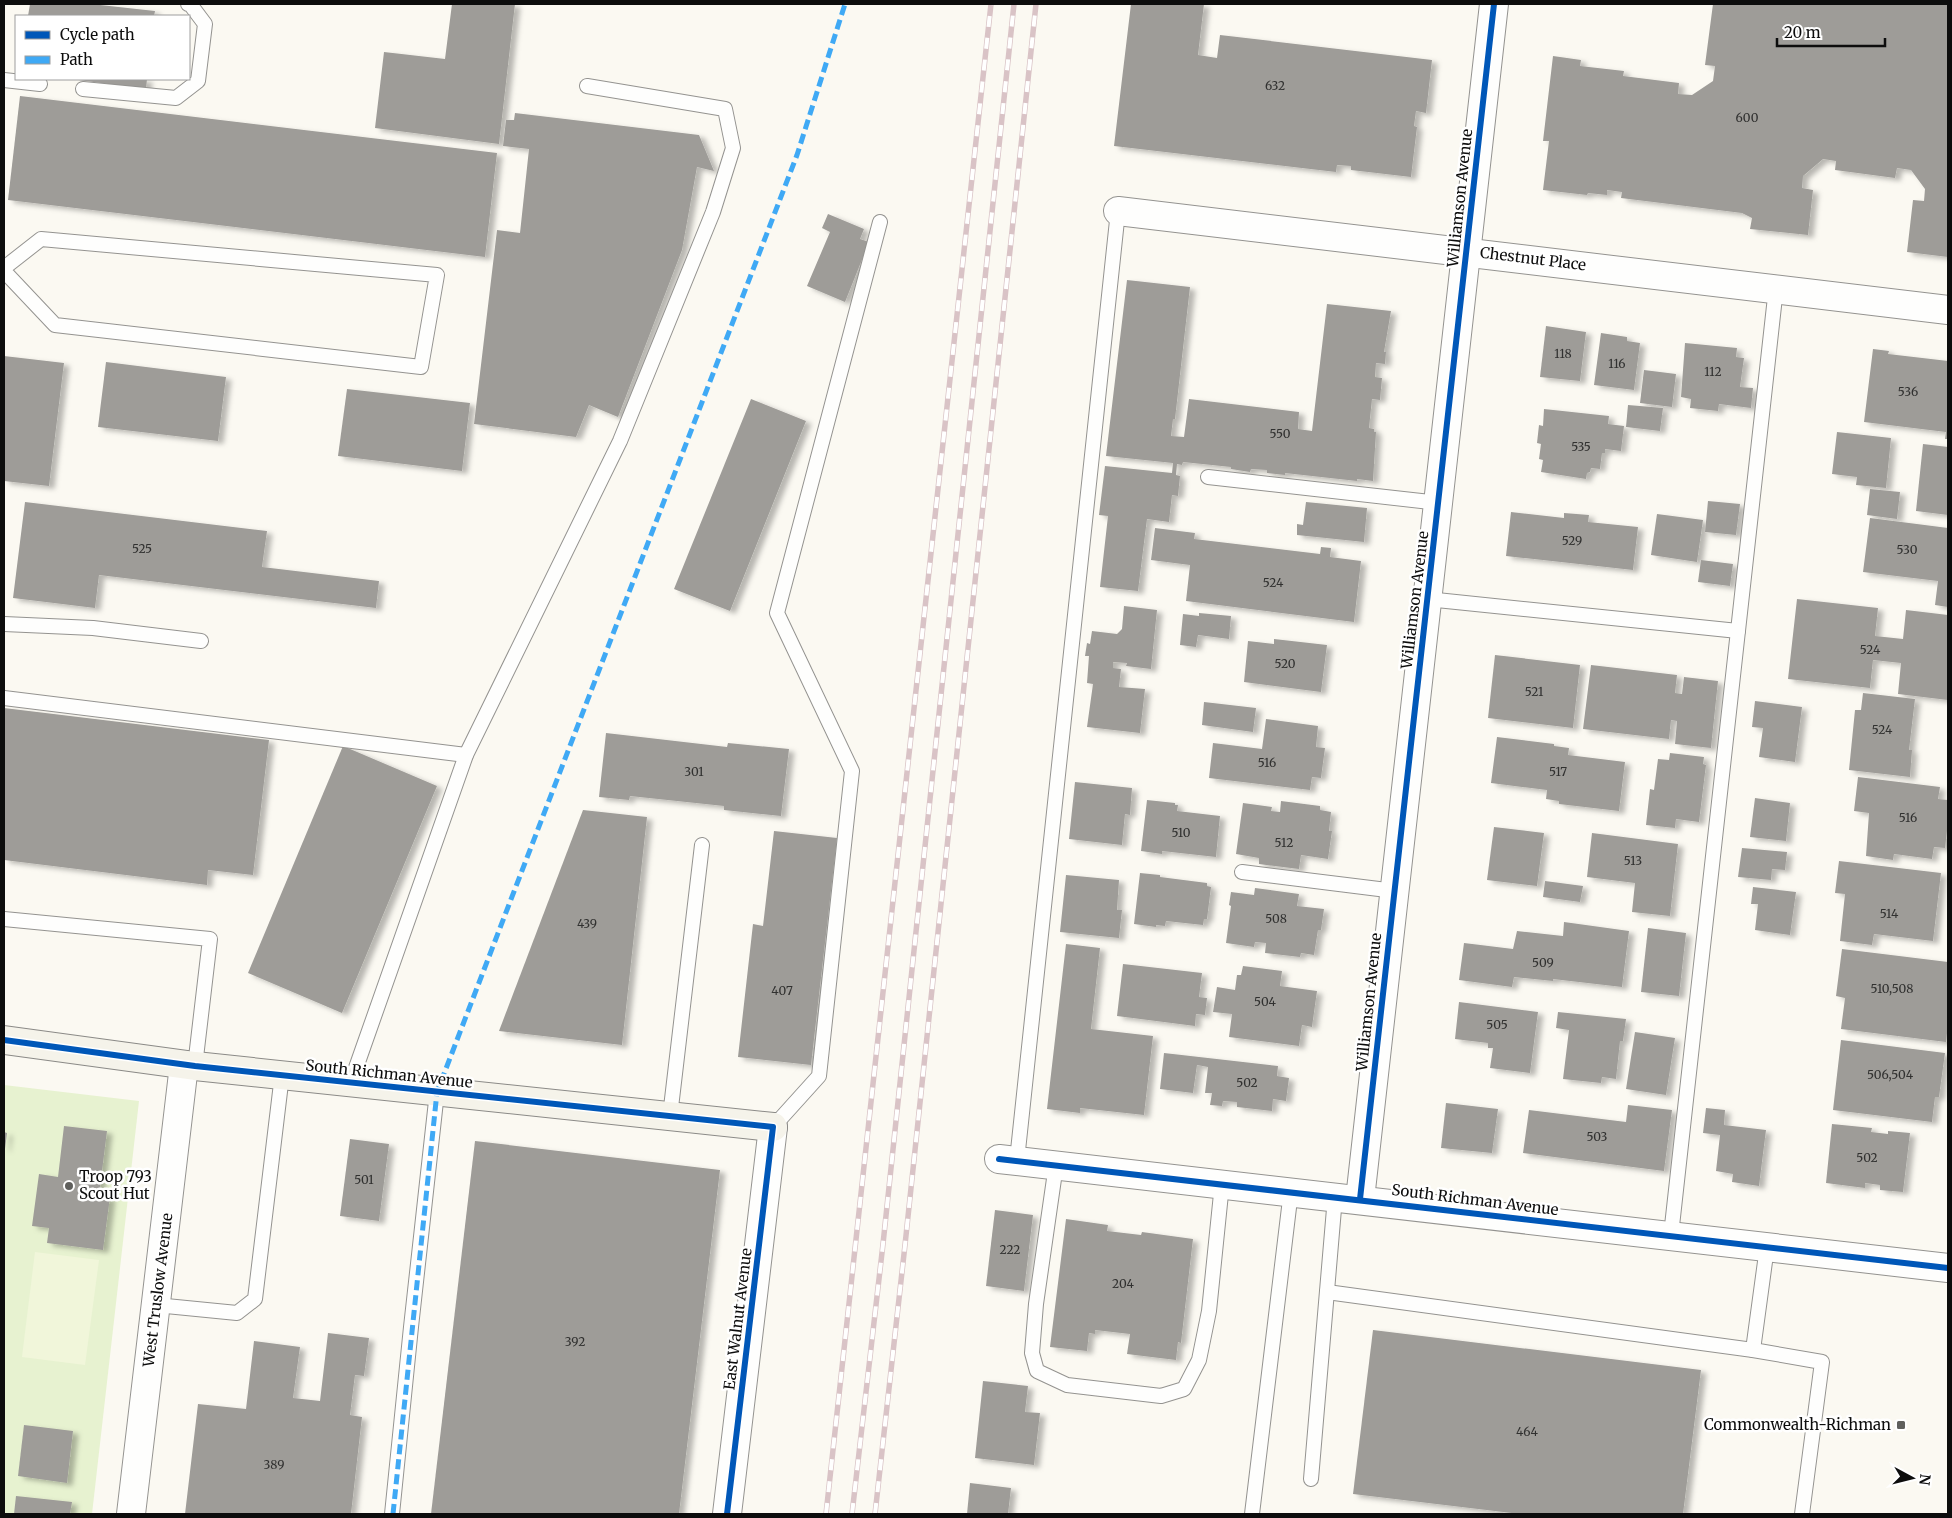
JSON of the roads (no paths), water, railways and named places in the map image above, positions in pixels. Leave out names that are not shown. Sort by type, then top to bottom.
[{"type":"street","name":"Williamson Avenue","points":[[1347,1198],[1395,891],[1494,4]]},
{"type":"street","name":"Chestnut Place","points":[[1118,211],[1467,251],[1948,310]]},
{"type":"street","name":"South Richman Avenue","points":[[4,1040],[190,1065],[773,1126]]},
{"type":"street","name":"West Truslow Avenue","points":[[131,1514],[156,1305],[190,1065]]},
{"type":"street","name":"East Walnut Avenue","points":[[727,1514],[773,1126]]},
{"type":"street","name":"South Richman Avenue","points":[[1008,1160],[1291,1191],[1948,1268]]},
{"type":"lane","points":[[83,89],[176,98],[198,81],[204,24],[189,4]]},
{"type":"lane","points":[[4,80],[40,84]]},
{"type":"lane","points":[[351,1082],[466,755],[620,441],[713,212],[733,148],[725,110],[587,86]]},
{"type":"lane","points":[[1008,1160],[1118,211]]},
{"type":"lane","points":[[773,1126],[819,1076],[852,771],[777,613],[880,222]]},
{"type":"lane","points":[[41,239],[437,275],[421,366],[56,325],[4,269],[41,239]]},
{"type":"lane","points":[[1671,1235],[1776,288]]},
{"type":"lane","points":[[1208,477],[1439,503]]},
{"type":"lane","points":[[1428,599],[1738,631]]},
{"type":"lane","points":[[4,624],[93,628],[201,641]]},
{"type":"lane","points":[[4,698],[466,755]]},
{"type":"lane","points":[[670,1116],[702,845]]},
{"type":"lane","points":[[1242,872],[1395,891]]},
{"type":"lane","points":[[4,919],[210,939],[190,1065]]},
{"type":"lane","points":[[156,1305],[237,1313],[255,1299],[282,1075]]},
{"type":"lane","points":[[392,1514],[437,1092]]},
{"type":"lane","points":[[1056,1165],[1036,1304],[1032,1352],[1037,1371],[1068,1385],[1161,1396],[1184,1389],[1199,1360],[1209,1311],[1222,1184]]},
{"type":"lane","points":[[1252,1514],[1291,1191]]},
{"type":"lane","points":[[1311,1479],[1327,1292],[1347,1198]]},
{"type":"lane","points":[[1753,1350],[1766,1246]]},
{"type":"lane","points":[[1327,1292],[1753,1350],[1822,1362],[1802,1514]]},
{"type":"railway","points":[[826,1514],[991,4]]},
{"type":"railway","points":[[852,1514],[883,1244],[1014,4]]},
{"type":"railway","points":[[875,1514],[1036,4]]},
{"type":"place","name":"Troop 793 Scout Hut","points":[[69,1186]]},
{"type":"place","name":"Commonwealth-Richman","points":[[1901,1425]]}]
